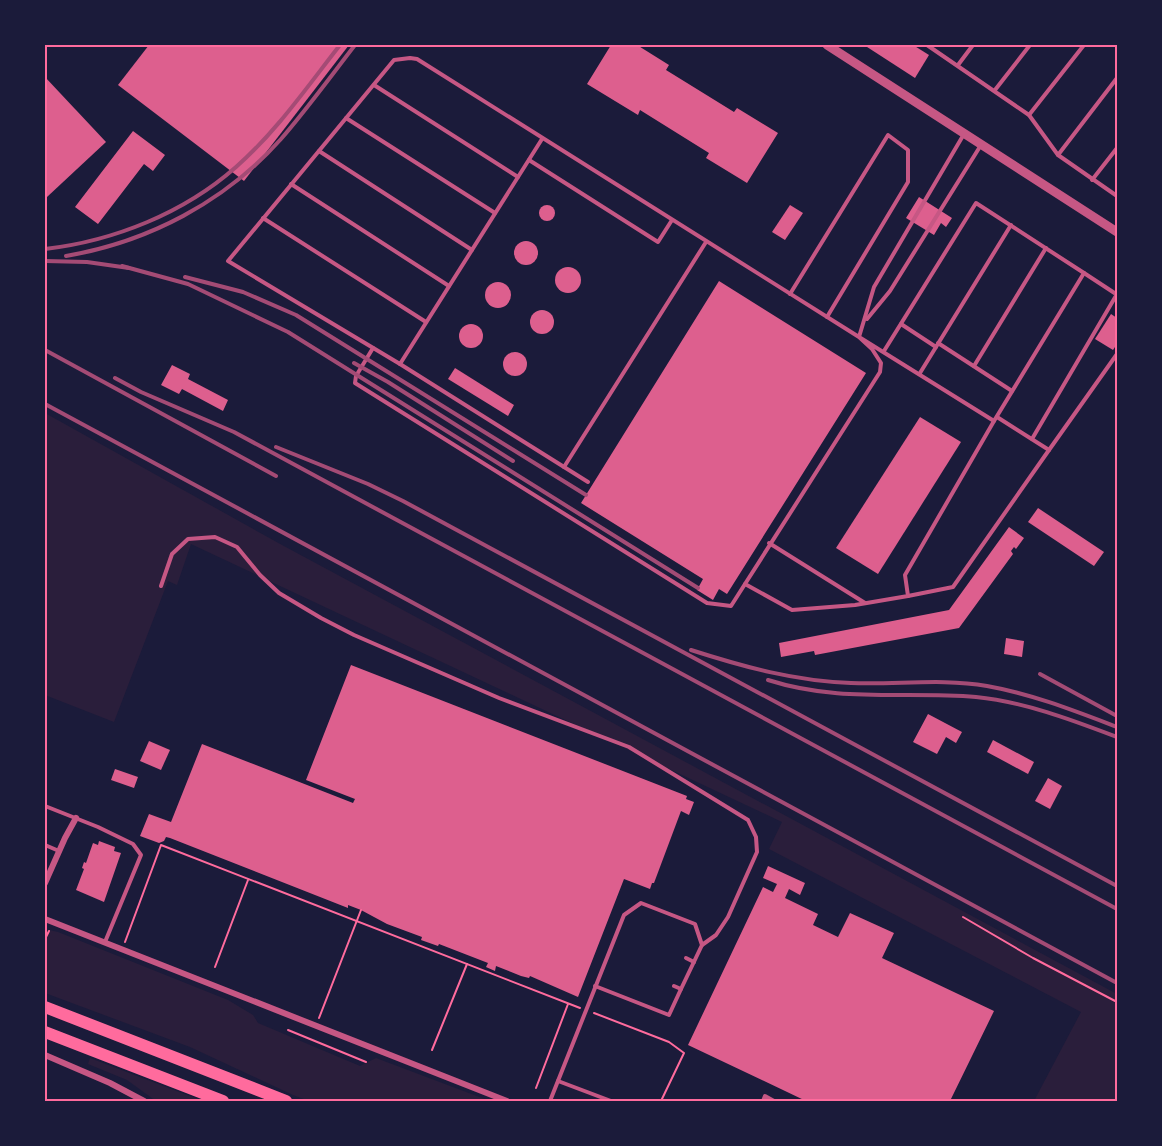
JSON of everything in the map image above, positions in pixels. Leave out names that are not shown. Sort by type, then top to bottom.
[{"type":"main road","points":[[45,1005],[67,1016],[286,1101]]},
{"type":"main road","points":[[45,1032],[223,1101]]},
{"type":"street","points":[[827,45],[1117,232]]},
{"type":"street","points":[[45,883],[76,818]]},
{"type":"street","points":[[45,919],[507,1101]]},
{"type":"street","points":[[45,1054],[144,1101]]},
{"type":"lane","points":[[927,45],[1029,115],[1058,155],[1117,196]]},
{"type":"lane","points":[[958,65],[973,45]]},
{"type":"lane","points":[[995,90],[1030,45]]},
{"type":"lane","points":[[1029,115],[1084,45]]},
{"type":"lane","points":[[588,482],[374,348],[228,261],[394,60],[410,58],[417,60],[859,337],[1049,450]]},
{"type":"lane","points":[[1058,155],[1117,78]]},
{"type":"lane","points":[[374,85],[518,177]]},
{"type":"lane","points":[[346,118],[495,213]]},
{"type":"lane","points":[[859,337],[874,287],[964,133]]},
{"type":"lane","points":[[790,294],[888,135],[908,150],[908,182],[827,317]]},
{"type":"lane","points":[[400,364],[542,139]]},
{"type":"lane","points":[[865,322],[890,291],[981,144]]},
{"type":"lane","points":[[1092,180],[1117,148]]},
{"type":"lane","points":[[319,151],[472,250]]},
{"type":"lane","points":[[529,160],[658,242],[672,220]]},
{"type":"lane","points":[[291,184],[449,286]]},
{"type":"lane","points":[[884,351],[976,203],[1117,294],[1032,439]]},
{"type":"lane","points":[[263,218],[426,322]]},
{"type":"lane","points":[[920,374],[1011,225]]},
{"type":"lane","points":[[564,467],[706,242]]},
{"type":"lane","points":[[974,366],[1047,248]]},
{"type":"lane","points":[[908,596],[905,575],[1084,273]]},
{"type":"lane","points":[[901,324],[1012,391]]},
{"type":"lane","points":[[374,348],[356,376],[355,383],[707,603],[731,606],[879,372],[881,363],[872,349],[859,337]]},
{"type":"lane","points":[[745,584],[792,610],[865,603],[953,587],[1117,354]]},
{"type":"lane","points":[[161,586],[172,554],[188,539],[215,537],[237,547],[260,575],[279,593],[338,627],[499,698],[629,747],[748,820],[756,837],[757,852],[728,917],[716,935],[702,945],[669,1014],[595,986]]},
{"type":"lane","points":[[769,543],[865,603]]},
{"type":"lane","points":[[45,806],[133,844],[141,855],[105,943]]},
{"type":"lane","points":[[45,845],[59,851]]},
{"type":"lane","points":[[550,1101],[624,915],[641,903],[695,924],[702,945]]},
{"type":"lane","points":[[687,958],[694,962]]},
{"type":"lane","points":[[674,986],[681,989]]},
{"type":"lane","points":[[558,1081],[611,1101]]},
{"type":"lane","points":[[763,1101],[765,1096],[774,1101]]},
{"type":"path","points":[[122,950],[161,845],[669,1042],[684,1053],[661,1101]]},
{"type":"path","points":[[215,967],[249,879]]},
{"type":"path","points":[[310,1040],[361,910]]},
{"type":"path","points":[[963,917],[1033,958],[1117,1002]]},
{"type":"path","points":[[432,1050],[467,964]]},
{"type":"path","points":[[536,1088],[568,1003]]},
{"type":"path","points":[[288,1030],[366,1062]]},
{"type":"shaded area","points":[[45,413],[282,545],[1117,994],[1117,1101],[1034,1101],[1081,1012],[769,849],[782,822],[191,544],[177,585],[168,581],[114,722],[45,695]]},
{"type":"shaded area","points":[[45,929],[58,932],[228,1000],[253,1015],[258,1023],[360,1066],[376,1058],[490,1101],[309,1101],[293,1095],[190,1047],[45,993]]},
{"type":"shaded area","points":[[90,1058],[203,1101],[156,1101],[127,1080],[88,1064]]},
{"type":"building","points":[[149,45],[349,45],[244,181],[118,85]]},
{"type":"building","points":[[611,45],[637,45],[669,65],[666,70],[734,112],[737,108],[778,133],[747,183],[706,158],[709,153],[640,110],[638,115],[587,84]]},
{"type":"building","points":[[864,45],[913,45],[929,55],[915,78]]},
{"type":"building","points":[[45,77],[106,142],[47,197],[45,195]]},
{"type":"building","points":[[133,131],[165,155],[153,171],[144,164],[98,224],[75,207]]},
{"type":"building","points":[[919,197],[952,218],[946,227],[941,223],[934,235],[906,218]]},
{"type":"building","points":[[547,205],[553,207],[555,213],[553,219],[547,221],[541,219],[539,213],[541,207]]},
{"type":"building","points":[[790,205],[803,213],[785,240],[772,232]]},
{"type":"building","points":[[526,241],[535,244],[538,253],[535,262],[526,265],[517,262],[514,253],[517,244]]},
{"type":"building","points":[[568,267],[577,271],[581,280],[577,289],[568,293],[559,289],[555,280],[559,271]]},
{"type":"building","points":[[719,281],[866,373],[727,594],[719,589],[713,600],[697,590],[703,579],[581,503]]},
{"type":"building","points":[[498,282],[507,286],[511,295],[507,304],[498,308],[489,304],[485,295],[489,286]]},
{"type":"building","points":[[542,310],[551,313],[554,322],[551,331],[542,334],[533,331],[530,322],[533,313]]},
{"type":"building","points":[[1111,314],[1117,318],[1117,344],[1113,350],[1095,339]]},
{"type":"building","points":[[471,324],[480,327],[483,336],[480,345],[471,348],[462,345],[459,336],[462,327]]},
{"type":"building","points":[[515,352],[524,355],[527,364],[524,373],[515,376],[506,373],[503,364],[506,355]]},
{"type":"building","points":[[172,365],[190,374],[188,379],[228,400],[223,411],[182,389],[179,394],[161,385]]},
{"type":"building","points":[[455,368],[514,405],[508,416],[448,379]]},
{"type":"building","points":[[920,417],[961,442],[878,574],[836,548]]},
{"type":"building","points":[[1038,508],[1104,552],[1094,566],[1028,522]]},
{"type":"building","points":[[1009,527],[1024,538],[1016,549],[1014,547],[1011,551],[1013,554],[959,628],[815,655],[814,651],[781,657],[779,643],[949,610]]},
{"type":"building","points":[[1006,638],[1024,641],[1022,657],[1004,654]]},
{"type":"building","points":[[351,665],[687,796],[686,799],[694,802],[689,815],[681,811],[650,889],[624,879],[578,997],[530,976],[529,978],[521,976],[496,966],[495,971],[486,967],[488,963],[439,944],[438,946],[421,940],[422,937],[387,924],[361,910],[348,905],[348,908],[170,838],[166,837],[159,843],[140,836],[149,814],[171,822],[202,744],[353,803],[355,799],[306,780]]},
{"type":"building","points":[[928,714],[962,732],[956,743],[946,737],[937,754],[913,742]]},
{"type":"building","points":[[993,740],[1034,762],[1028,774],[987,752]]},
{"type":"building","points":[[149,741],[170,750],[161,770],[140,761]]},
{"type":"building","points":[[115,769],[138,777],[134,788],[111,780]]},
{"type":"building","points":[[1048,778],[1062,786],[1050,809],[1035,801]]},
{"type":"building","points":[[99,841],[115,847],[114,851],[121,853],[104,902],[76,890],[84,869],[82,868],[84,862],[86,863],[93,843],[98,845]]},
{"type":"building","points":[[768,866],[805,883],[800,895],[789,889],[785,898],[818,914],[813,925],[838,937],[850,913],[894,933],[882,958],[994,1011],[950,1101],[806,1101],[688,1045],[763,887],[773,892],[777,884],[763,878]]},
{"type":"railway","points":[[45,249],[122,232],[171,211],[216,183],[251,153],[291,109],[340,45]]},
{"type":"railway","points":[[66,256],[126,241],[155,229],[183,216],[235,182],[281,139],[355,45]]},
{"type":"railway","points":[[45,261],[87,262],[129,268]]},
{"type":"railway","points":[[122,266],[188,284],[288,332],[698,588]]},
{"type":"railway","points":[[185,277],[243,292],[296,315],[586,495]]},
{"type":"railway","points":[[45,350],[276,476]]},
{"type":"railway","points":[[354,363],[513,461]]},
{"type":"railway","points":[[115,378],[141,392],[234,432],[1117,909]]},
{"type":"railway","points":[[45,404],[1117,983]]},
{"type":"railway","points":[[276,447],[368,484],[403,501],[1117,886]]},
{"type":"railway","points":[[691,650],[750,667],[830,682],[953,682],[1004,689],[1037,698],[1117,727]]},
{"type":"railway","points":[[1040,674],[1117,716]]},
{"type":"railway","points":[[768,680],[821,692],[872,695],[949,695],[994,699],[1048,713],[1117,737]]}]
